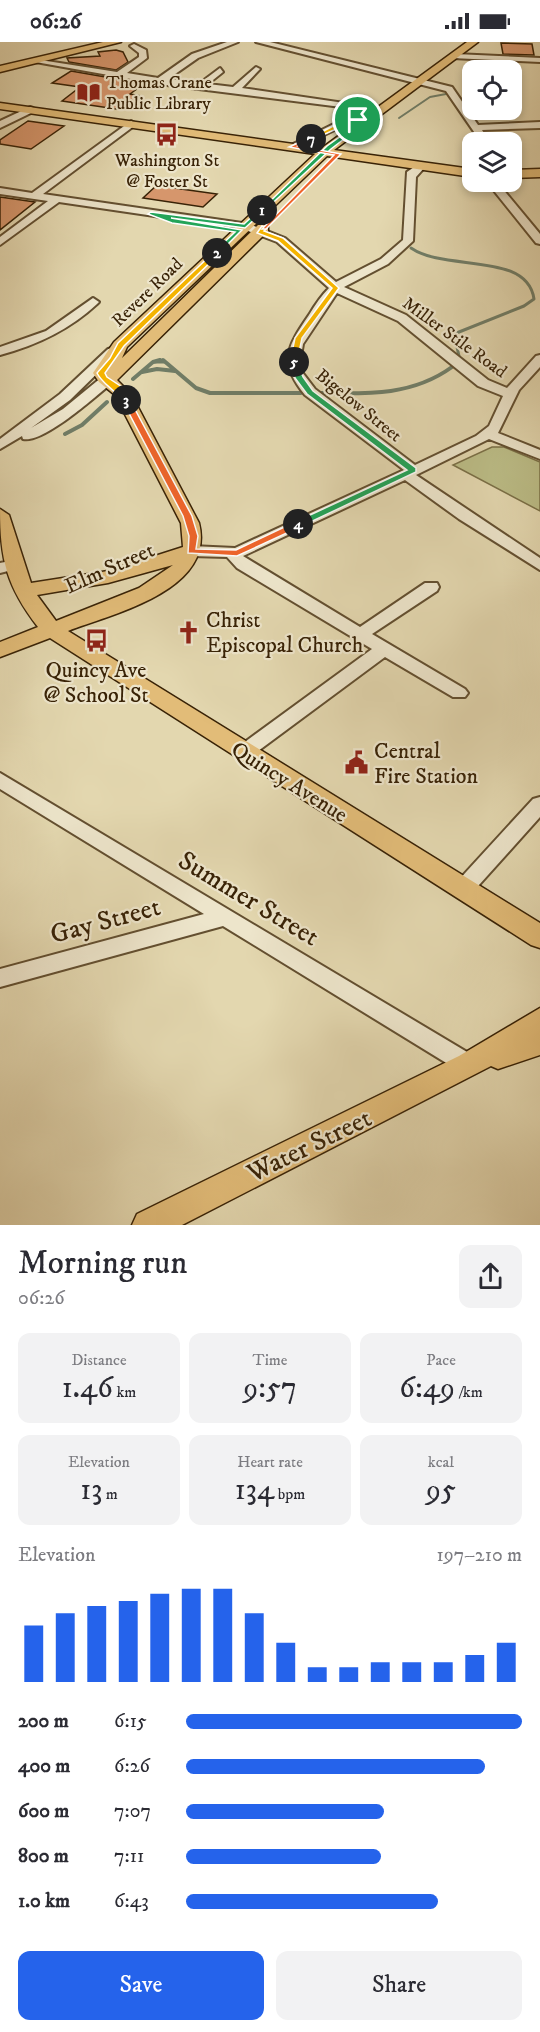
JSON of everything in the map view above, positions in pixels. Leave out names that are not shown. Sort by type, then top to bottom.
[{"type":"main road","points":[[0,69],[116,42]]},
{"type":"main road","points":[[461,56],[473,42]]},
{"type":"main road","points":[[248,230],[427,82],[461,56],[487,42]]},
{"type":"main road","points":[[248,230],[324,152],[381,110],[427,82]]},
{"type":"main road","points":[[0,106],[462,172]]},
{"type":"main road","points":[[522,174],[540,173]]},
{"type":"main road","name":"Revere Road","points":[[120,345],[248,230]]},
{"type":"main road","name":"Revere Road","points":[[107,380],[248,230]]},
{"type":"main road","points":[[24,589],[57,586],[142,568],[191,551],[194,536],[188,516],[123,394],[101,373],[113,359],[120,345]]},
{"type":"main road","points":[[0,515],[7,567],[24,589],[32,607],[48,626]]},
{"type":"main road","name":"Elm Street","points":[[48,626],[166,583],[184,567],[191,551]]},
{"type":"main road","points":[[0,639],[48,626]]},
{"type":"main road","points":[[0,650],[48,626]]},
{"type":"main road","name":"Quincy Avenue","points":[[48,626],[540,937]]},
{"type":"main road","name":"Water Street","points":[[148,1225],[469,1065],[540,1020]]},
{"type":"main road","name":"Water Street","points":[[469,1065],[540,1042]]},
{"type":"street","points":[[159,81],[195,56],[234,42]]},
{"type":"street","points":[[260,42],[427,82],[453,92],[478,132]]},
{"type":"street","points":[[119,75],[144,55],[135,46]]},
{"type":"street","points":[[461,56],[540,60]]},
{"type":"street","points":[[34,61],[159,81],[381,110]]},
{"type":"street","points":[[234,91],[256,69]]},
{"type":"street","points":[[201,86],[220,70]]},
{"type":"street","points":[[0,125],[30,110]]},
{"type":"street","points":[[292,147],[352,120],[368,119]]},
{"type":"street","points":[[35,195],[131,124]]},
{"type":"street","points":[[502,132],[540,125]]},
{"type":"street","points":[[522,135],[540,134]]},
{"type":"street","name":"Bigelow Street","points":[[420,167],[412,172],[411,177],[410,225],[406,243],[392,256],[336,288],[296,342],[293,357],[296,372],[315,397],[464,516],[540,565]]},
{"type":"street","name":"Miller Stile Road","points":[[0,190],[151,214],[172,221],[248,230],[280,240],[336,288],[402,318],[483,383],[509,394]]},
{"type":"street","points":[[500,192],[540,241]]},
{"type":"street","points":[[1,241],[57,199]]},
{"type":"street","points":[[520,218],[540,219]]},
{"type":"street","points":[[0,351],[52,334],[93,302]]},
{"type":"street","name":"Revere Road","points":[[0,447],[65,397],[120,345]]},
{"type":"street","points":[[191,551],[232,554],[489,434],[497,425],[509,394],[540,359]]},
{"type":"street","points":[[0,447],[53,422],[107,380]]},
{"type":"street","points":[[489,434],[540,455]]},
{"type":"street","points":[[232,554],[242,565],[459,693]]},
{"type":"street","points":[[360,635],[431,587]]},
{"type":"street","points":[[244,752],[384,649]]},
{"type":"street","name":"Summer Street","points":[[0,780],[469,1065]]},
{"type":"street","points":[[462,889],[540,804]]},
{"type":"street","name":"Gay Street","points":[[0,978],[225,916]]},
{"type":"green space","points":[[492,447],[504,447],[540,462],[540,511],[453,465]]},
{"type":"building","points":[[501,43],[532,44],[534,55],[503,54]]},
{"type":"building","points":[[116,50],[123,52],[128,62],[116,70],[69,62],[67,58],[100,56],[98,52]]},
{"type":"building","name":"Thomas Crane Public Library","points":[[71,71],[140,83],[141,86],[130,94],[141,96],[123,110],[62,101],[80,87],[52,83]]},
{"type":"building","points":[[28,121],[64,126],[31,149],[0,144],[0,140]]},
{"type":"building","points":[[157,185],[217,194],[203,207],[143,198]]},
{"type":"building","points":[[0,197],[35,202],[0,230]]},
{"type":"waterway","points":[[399,118],[430,97],[446,94]]},
{"type":"waterway","points":[[411,248],[426,255],[501,268],[517,274],[528,284],[534,299],[524,306],[454,334],[459,356]]},
{"type":"waterway","points":[[153,362],[160,360]]},
{"type":"waterway","points":[[163,360],[196,388],[210,393],[301,393]]},
{"type":"waterway","points":[[133,379],[153,362]]},
{"type":"waterway","points":[[153,362],[164,362]]},
{"type":"waterway","points":[[320,393],[372,393],[405,388],[437,376],[452,367]]},
{"type":"waterway","points":[[142,372],[157,369],[175,371]]},
{"type":"waterway","points":[[65,434],[82,425],[107,402]]},
{"type":"place","name":"Thomas Crane Public Library","points":[[88,92]]},
{"type":"place","name":"Washington St @ Foster St","points":[[167,134]]},
{"type":"place","name":"Christ Episcopal Church","points":[[188,632]]},
{"type":"place","name":"Quincy Ave @ School St","points":[[96,640]]},
{"type":"place","name":"Central Fire Station","points":[[356,763]]},
{"type":"route","points":[[358,120],[345,122],[292,147],[324,152],[338,154],[259,232],[280,240],[336,288],[329,294],[296,342],[293,357],[296,372],[302,383],[315,397],[413,470],[237,553],[226,555],[191,551],[194,536],[188,516],[123,394],[117,386],[104,379],[101,373],[113,359],[120,345],[239,231],[172,221],[151,214],[171,214],[245,226],[324,152],[368,119],[358,120]]}]
